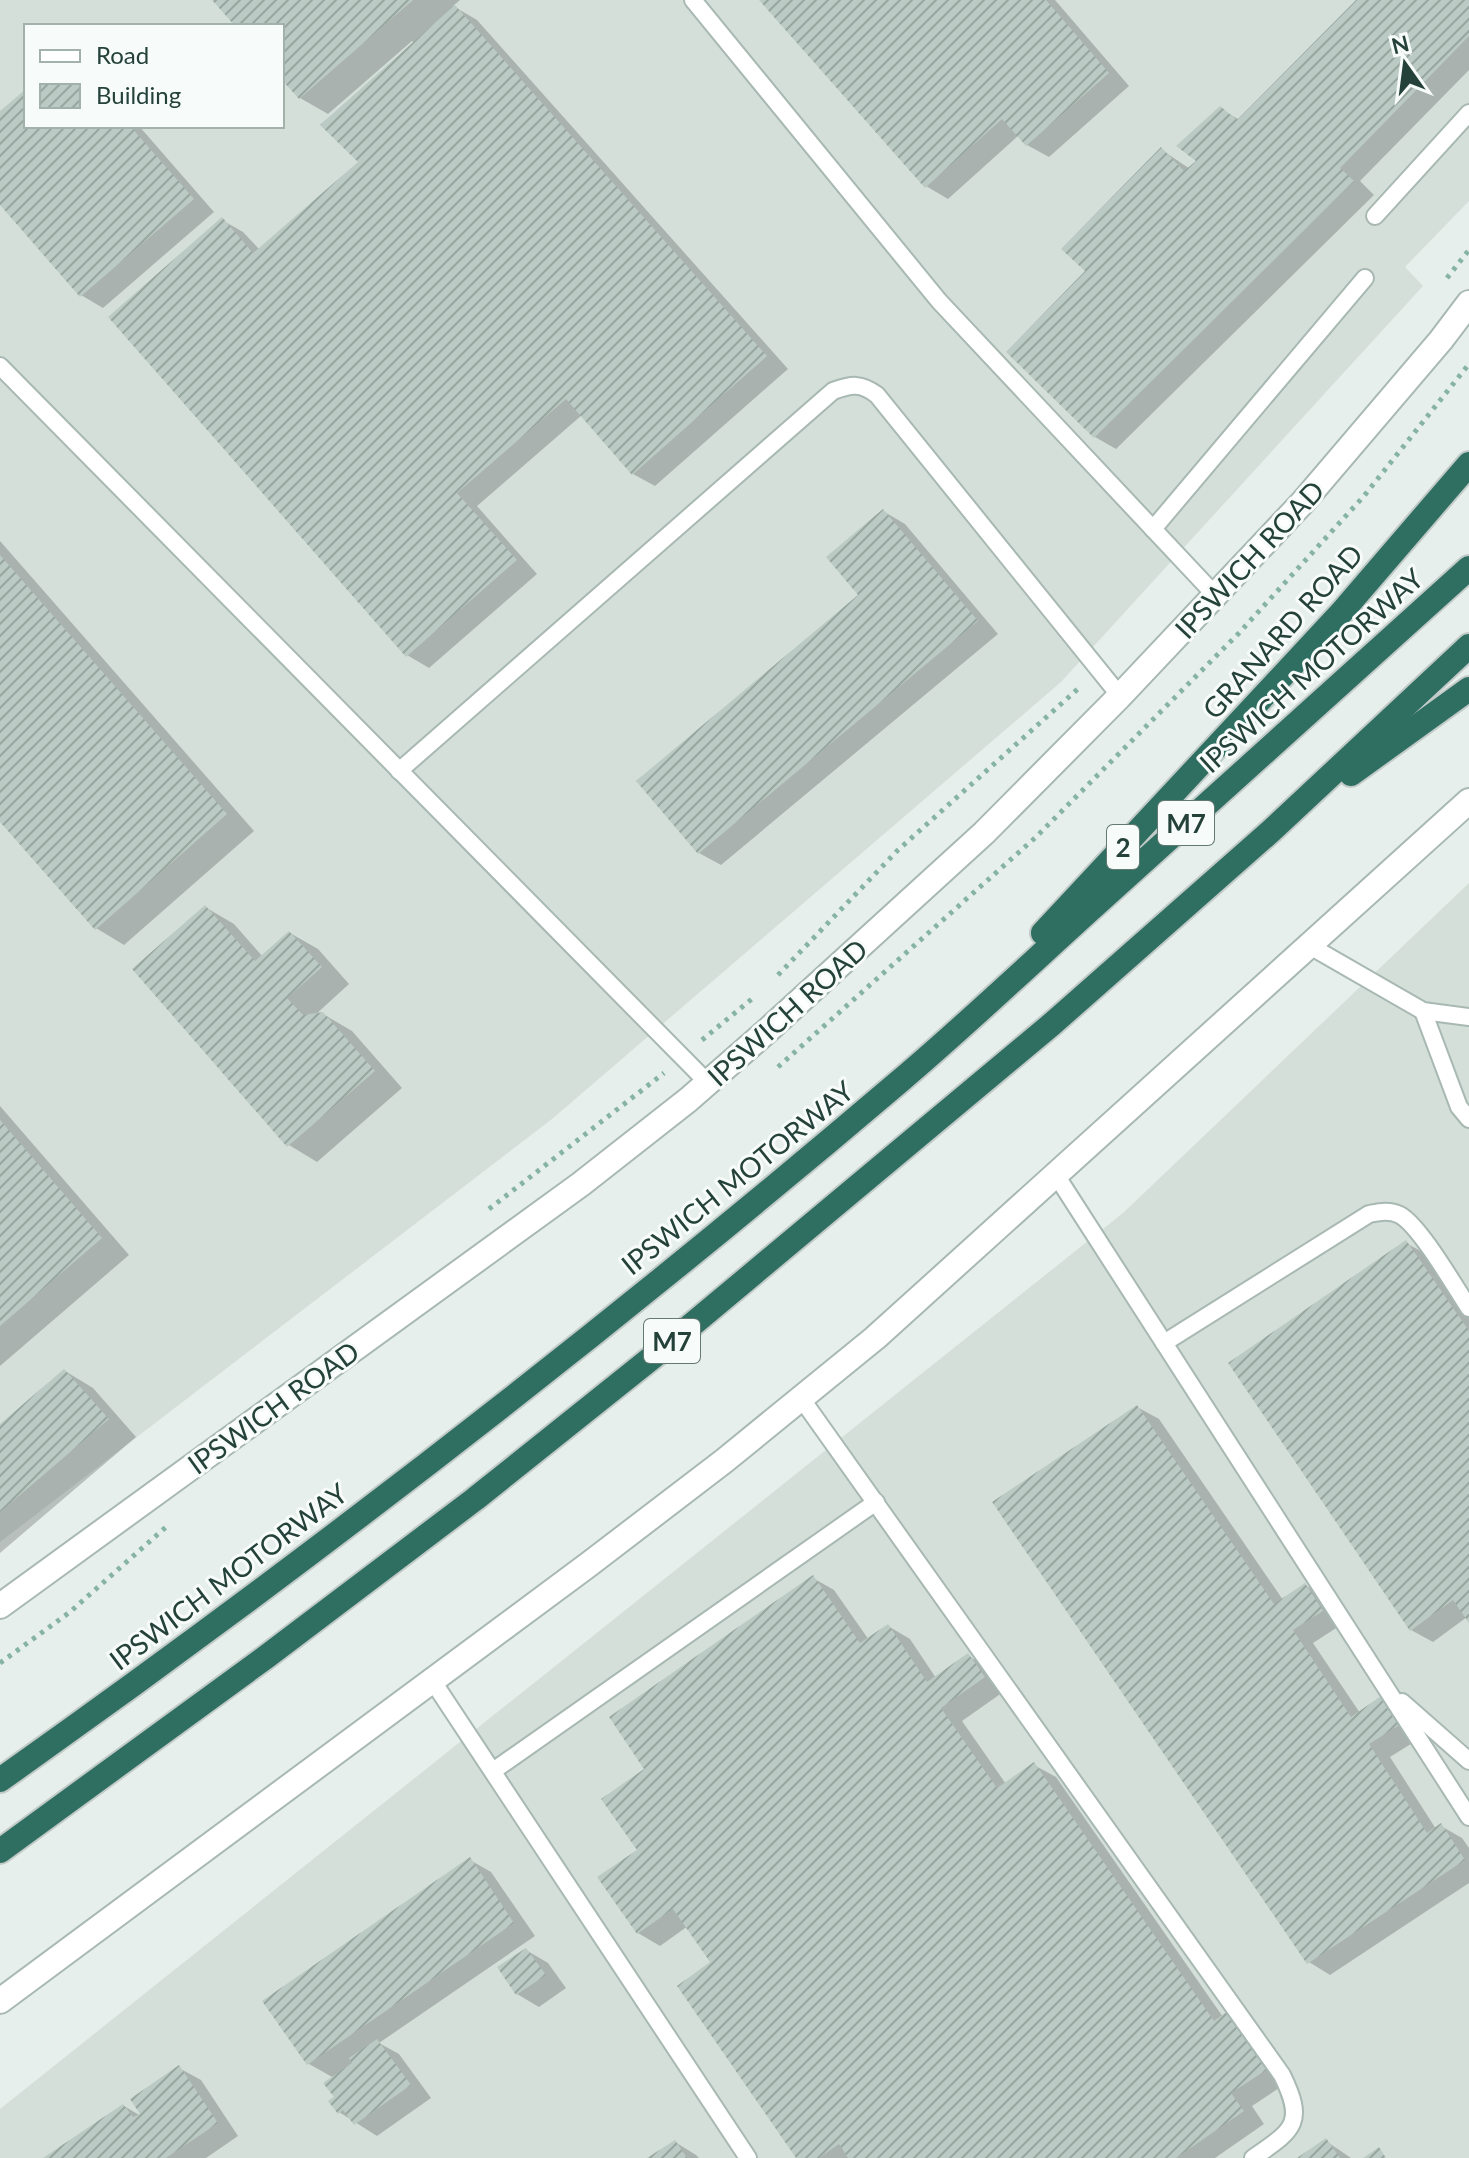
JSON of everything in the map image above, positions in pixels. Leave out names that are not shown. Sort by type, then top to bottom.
[{"type":"highway","name":"GRANARD ROAD","points":[[903,1079],[1341,613],[1469,464]]},
{"type":"highway","name":"IPSWICH MOTORWAY","points":[[0,1780],[304,1557],[558,1361],[903,1079],[1469,568]]},
{"type":"highway","name":"M7","points":[[0,1851],[241,1676],[463,1508],[664,1348],[1052,1024],[1271,831],[1469,646]]},
{"type":"highway","points":[[1271,831],[1469,689]]},
{"type":"street","name":"IPSWICH ROAD","points":[[0,1606],[581,1184],[708,1083],[984,833],[1120,696],[1312,491],[1469,303]]},
{"type":"street","points":[[0,2001],[600,1556],[875,1338],[1469,801]]},
{"type":"lane","points":[[693,0],[939,301],[1216,596]]},
{"type":"lane","points":[[1375,216],[1469,113]]},
{"type":"lane","points":[[1153,529],[1365,278]]},
{"type":"lane","points":[[0,366],[708,1083]]},
{"type":"lane","points":[[399,771],[833,391],[848,385],[863,384],[877,395],[1120,696]]},
{"type":"lane","points":[[1310,946],[1423,1011],[1469,1017]]},
{"type":"lane","points":[[1423,1011],[1459,1107],[1469,1119]]},
{"type":"lane","points":[[1056,1175],[1469,1817]]},
{"type":"lane","points":[[1164,1343],[1369,1214],[1384,1211],[1401,1216],[1414,1227],[1469,1308]]},
{"type":"lane","points":[[801,1398],[1282,2075],[1292,2095],[1295,2115],[1287,2135],[1253,2158]]},
{"type":"lane","points":[[493,1771],[876,1502]]},
{"type":"lane","points":[[432,1680],[748,2158]]},
{"type":"lane","points":[[1386,1688],[1469,1761]]},
{"type":"path","points":[[1441,286],[1469,250]]},
{"type":"path","points":[[770,983],[898,850],[1099,670]]},
{"type":"path","points":[[488,1209],[682,1058],[759,992]]},
{"type":"shaded area","points":[[0,0],[1469,0],[1469,201],[1405,267],[1423,286],[1061,682],[552,1119],[0,1542]]},
{"type":"shaded area","points":[[1469,883],[1469,2158],[0,2158],[0,2109],[1123,1213]]},
{"type":"building","points":[[212,0],[413,0],[299,99],[284,82],[284,24],[233,24]]},
{"type":"building","points":[[759,0],[1046,0],[1109,73],[1026,146],[1002,119],[925,188]]},
{"type":"building","points":[[1356,0],[1469,0],[1469,36],[1340,168],[1354,181],[1094,438],[1006,352],[1085,271],[1061,249],[1161,147],[1184,171],[1196,161],[1176,146],[1220,106],[1237,120]]},
{"type":"building","points":[[455,5],[767,356],[632,475],[566,399],[457,493],[517,560],[406,657],[108,317],[222,217],[253,253],[358,162],[320,125]]},
{"type":"building","points":[[24,91],[24,128],[132,128],[194,199],[80,297],[0,205],[0,111]]},
{"type":"building","points":[[883,509],[978,621],[698,854],[636,781],[858,595],[826,557]]},
{"type":"building","points":[[0,555],[227,814],[95,930],[0,822]]},
{"type":"building","points":[[205,905],[255,961],[289,931],[322,967],[287,998],[303,1015],[323,1012],[375,1071],[287,1147],[132,969]]},
{"type":"building","points":[[0,1120],[102,1238],[0,1326]]},
{"type":"building","points":[[1406,1240],[1469,1331],[1469,1623],[1453,1600],[1410,1631],[1228,1363]]},
{"type":"building","points":[[64,1369],[109,1419],[0,1512],[0,1424]]},
{"type":"building","points":[[1137,1405],[1274,1604],[1305,1583],[1323,1611],[1293,1630],[1351,1717],[1381,1696],[1401,1724],[1369,1744],[1427,1833],[1441,1823],[1465,1860],[1307,1964],[992,1502]]},
{"type":"building","points":[[813,1575],[860,1643],[888,1624],[927,1682],[968,1653],[985,1677],[941,1708],[997,1788],[1034,1762],[1214,2021],[1228,2011],[1268,2069],[1231,2093],[1244,2111],[1176,2158],[848,2158],[839,2144],[819,2158],[796,2158],[677,1986],[710,1962],[673,1909],[637,1934],[597,1877],[637,1850],[601,1799],[644,1769],[609,1717]]},
{"type":"building","points":[[470,1857],[514,1923],[307,2065],[262,2001]]},
{"type":"building","points":[[526,1948],[546,1975],[516,1995],[497,1967]]},
{"type":"building","points":[[377,2039],[411,2085],[354,2125],[343,2110],[338,2114],[328,2101],[334,2097],[323,2083],[352,2063],[349,2058]]},
{"type":"building","points":[[179,2065],[218,2123],[166,2158],[43,2158],[123,2104],[133,2117],[140,2114],[130,2099]]},
{"type":"building","points":[[1326,2138],[1340,2158],[1297,2158]]},
{"type":"building","points":[[675,2140],[687,2158],[647,2158]]},
{"type":"building","points":[[1379,2147],[1386,2158],[1363,2158]]}]
